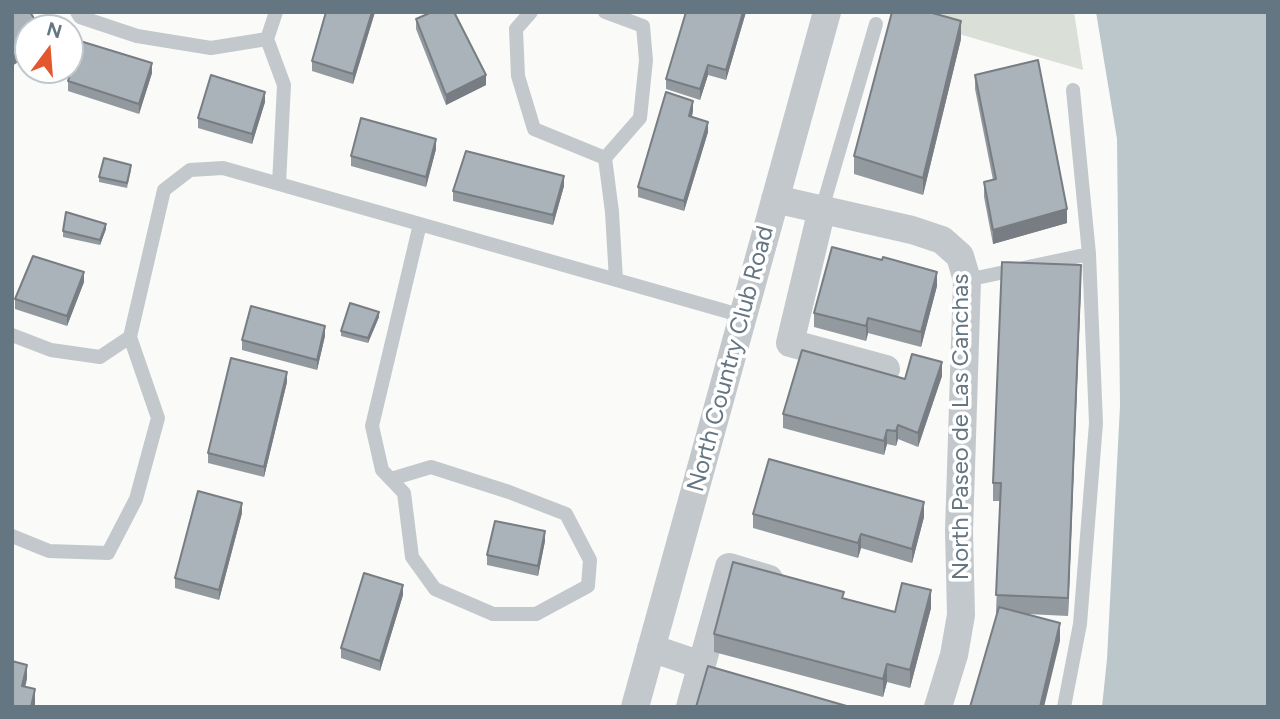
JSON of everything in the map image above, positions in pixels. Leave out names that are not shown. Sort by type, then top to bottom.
[{"type":"street","name":"North Country Club Road","points":[[635,707],[827,12]]},
{"type":"street","name":"North Paseo de Las Canchas","points":[[775,199],[912,230],[942,240],[960,256],[967,280],[959,531],[961,615],[954,655],[938,707]]},
{"type":"street","points":[[822,209],[790,342],[886,369]]},
{"type":"street","points":[[690,707],[729,567],[795,586]]},
{"type":"street","points":[[651,648],[701,665]]},
{"type":"lane","points":[[77,12],[80,17],[137,36],[211,48],[267,39]]},
{"type":"lane","points":[[276,12],[267,39],[284,85],[279,184]]},
{"type":"lane","points":[[531,12],[516,29],[518,76],[534,129],[605,158]]},
{"type":"lane","points":[[605,12],[643,26],[646,60],[640,118],[605,158],[612,212],[616,280]]},
{"type":"lane","points":[[822,209],[876,24]]},
{"type":"lane","points":[[1064,707],[1080,624],[1096,422],[1089,254],[1073,89]]},
{"type":"lane","points":[[12,536],[49,551],[108,554],[136,499],[158,418],[130,337],[164,190],[190,170],[223,168],[743,316]]},
{"type":"lane","points":[[391,479],[430,467],[509,492],[566,514],[590,560],[588,586],[536,614],[493,614],[435,589],[412,557],[404,493],[382,470],[372,426],[420,224]]},
{"type":"lane","points":[[967,280],[1089,254]]},
{"type":"lane","points":[[12,335],[51,351],[100,357],[130,337]]},
{"type":"shaded area","points":[[883,12],[1074,12],[1083,70]]},
{"type":"shaded area","points":[[1096,12],[1268,12],[1268,707],[1102,707],[1107,659],[1120,406],[1117,139]]},
{"type":"building","points":[[12,12],[30,12],[31,14],[14,14],[12,56]]},
{"type":"building","points":[[326,12],[372,12],[353,74],[312,61]]},
{"type":"building","points":[[432,12],[454,12],[486,75],[446,95],[416,19]]},
{"type":"building","points":[[686,12],[743,12],[726,70],[708,65],[700,89],[666,79]]},
{"type":"building","points":[[892,12],[929,12],[961,21],[923,178],[854,156]]},
{"type":"building","points":[[84,42],[152,63],[139,104],[77,84],[84,84]]},
{"type":"building","points":[[1038,60],[1067,209],[993,230],[984,182],[996,179],[975,75]]},
{"type":"building","points":[[211,75],[265,92],[252,134],[198,118]]},
{"type":"building","points":[[666,92],[693,101],[689,116],[708,122],[684,201],[638,187]]},
{"type":"building","points":[[361,118],[436,139],[426,177],[351,156]]},
{"type":"building","points":[[466,151],[564,176],[553,215],[453,191]]},
{"type":"building","points":[[104,158],[131,165],[127,183],[99,177]]},
{"type":"building","points":[[66,212],[106,224],[100,240],[63,231]]},
{"type":"building","points":[[832,247],[937,272],[921,332],[868,318],[866,326],[814,313]]},
{"type":"building","points":[[33,256],[84,272],[67,316],[15,299]]},
{"type":"building","points":[[1002,262],[1081,265],[1068,598],[996,595],[1001,483],[993,483]]},
{"type":"building","points":[[350,303],[379,312],[368,338],[341,331]]},
{"type":"building","points":[[251,306],[325,326],[317,360],[242,340]]},
{"type":"building","points":[[802,350],[905,379],[912,354],[942,362],[918,433],[898,425],[896,431],[887,430],[884,441],[783,414]]},
{"type":"building","points":[[231,358],[287,372],[264,467],[208,453]]},
{"type":"building","points":[[769,459],[924,502],[912,549],[861,534],[858,543],[753,514]]},
{"type":"building","points":[[198,491],[242,503],[219,590],[175,578]]},
{"type":"building","points":[[495,521],[545,531],[538,566],[487,555]]},
{"type":"building","points":[[733,562],[844,592],[842,598],[895,612],[902,583],[931,590],[910,670],[887,664],[883,679],[714,634]]},
{"type":"building","points":[[364,573],[403,585],[380,661],[341,648]]},
{"type":"building","points":[[999,607],[1060,623],[1040,707],[970,707]]},
{"type":"building","points":[[12,661],[27,665],[22,686],[35,689],[31,707],[12,707]]},
{"type":"building","points":[[708,666],[850,707],[696,707]]}]
